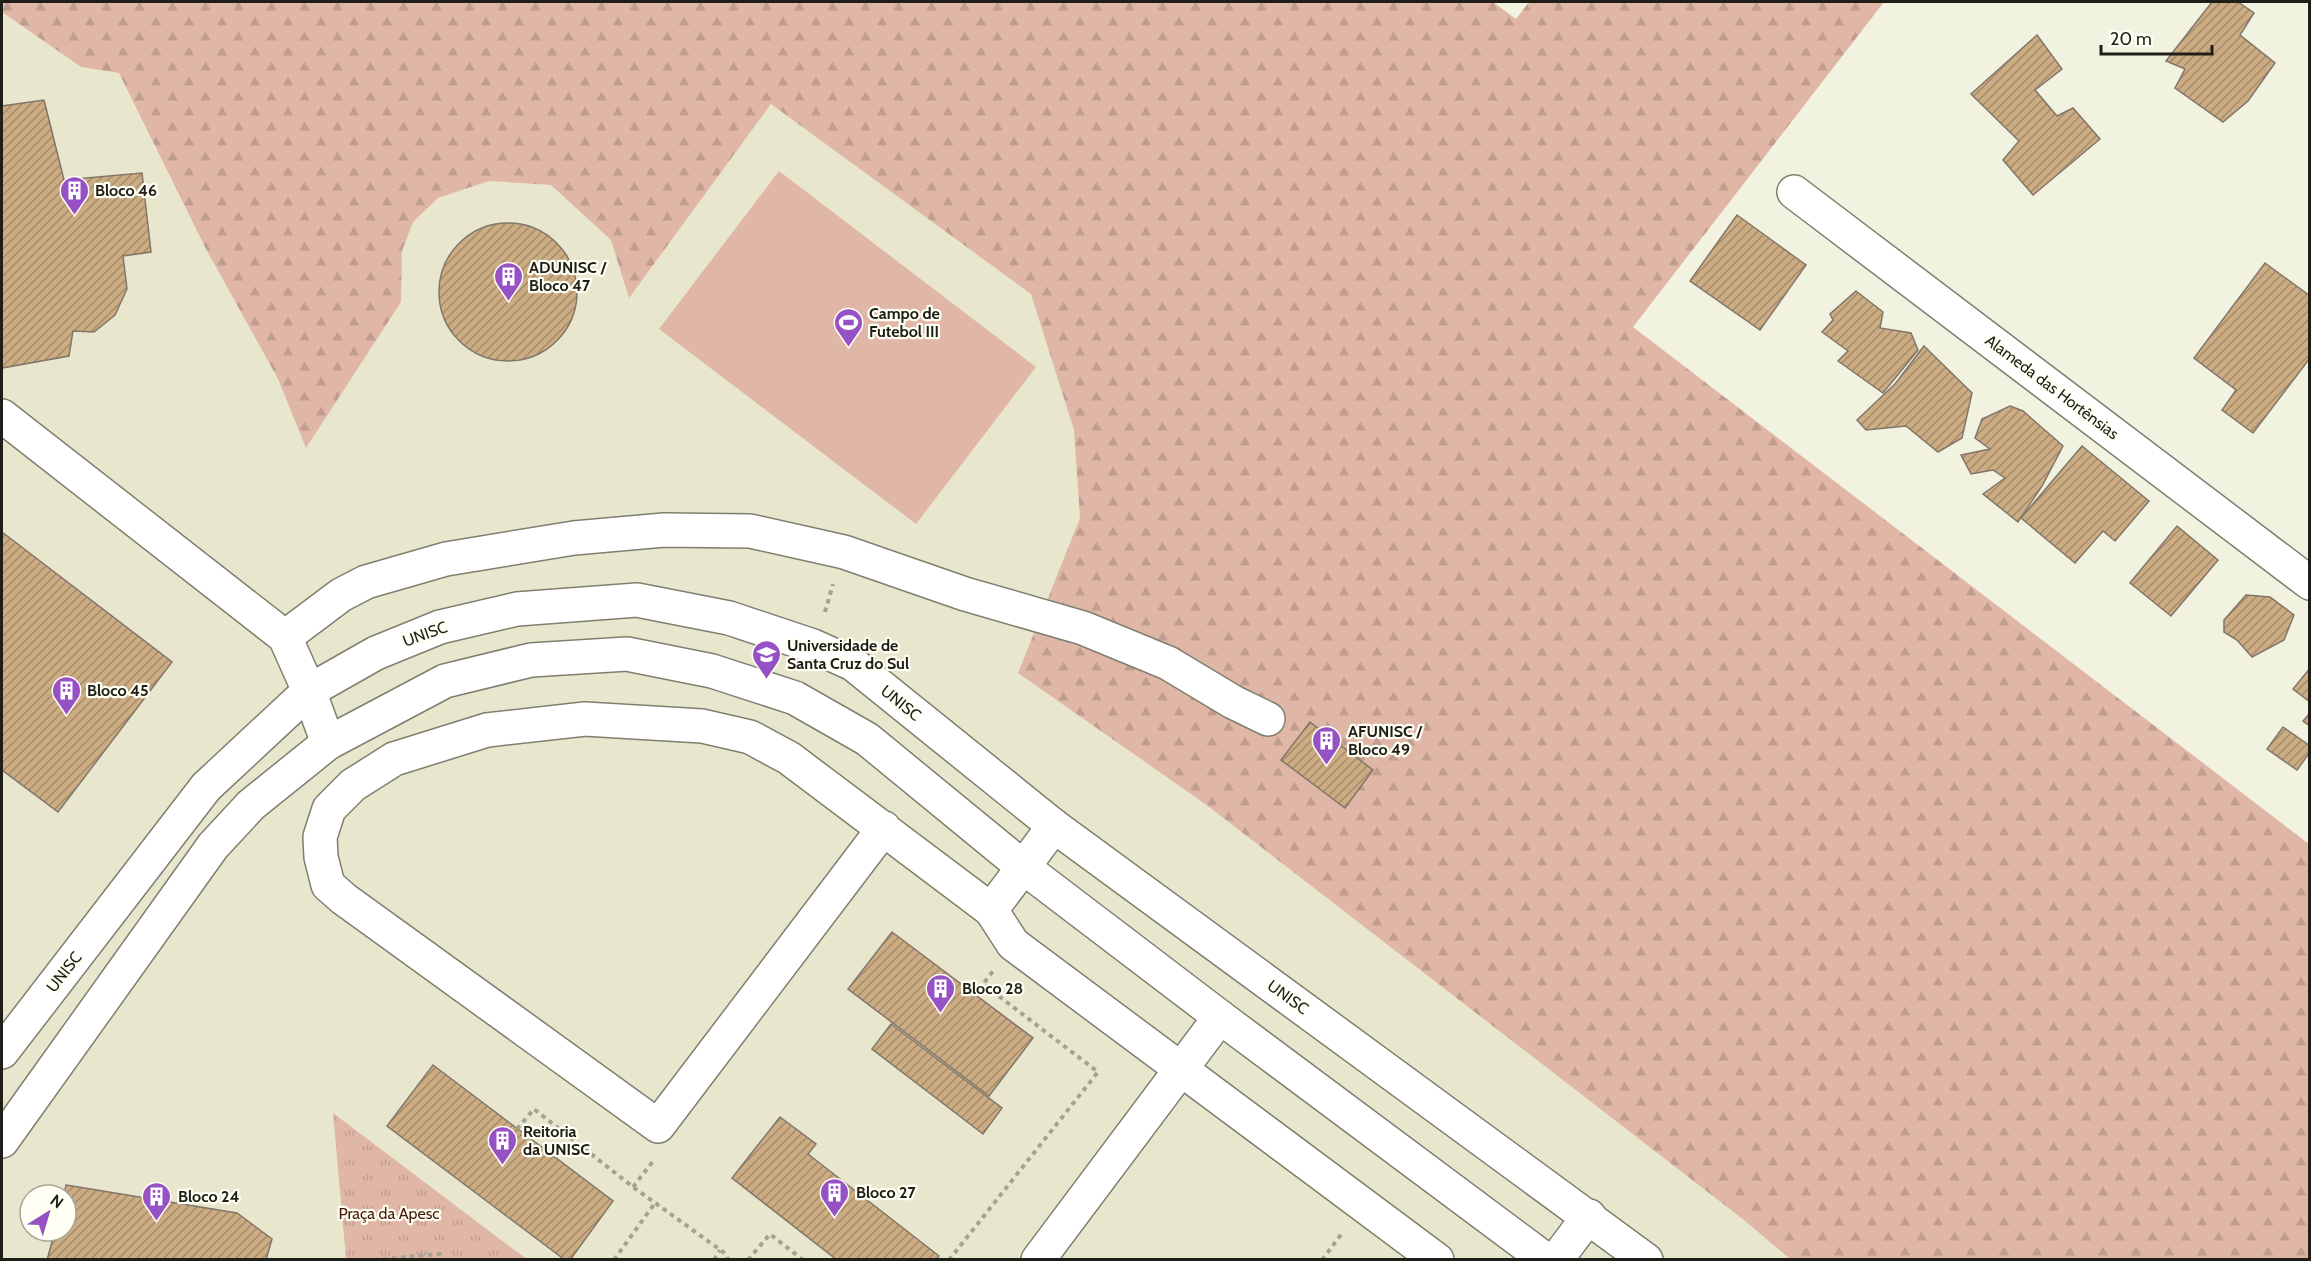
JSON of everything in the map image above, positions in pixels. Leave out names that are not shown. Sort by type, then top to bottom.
[{"type":"street","name":"Alameda das Hortênsias","points":[[1794,192],[2310,583]]},
{"type":"street","points":[[2,416],[285,637],[309,691],[328,743]]},
{"type":"street","points":[[285,637],[341,595],[366,582],[446,559],[574,538],[664,530],[750,531],[844,552],[965,594],[1083,628],[1168,663],[1233,702],[1268,719]]},
{"type":"street","name":"UNISC","points":[[2,1052],[206,787],[309,691],[376,653],[440,627],[517,609],[637,600],[729,618],[813,646],[853,664],[1054,826],[1589,1216],[1626,1254]]},
{"type":"street","points":[[2,1141],[213,846],[251,805],[328,743],[445,681],[531,660],[627,654],[712,671],[795,698],[867,739],[1023,867],[1546,1260]]},
{"type":"street","points":[[884,828],[658,1126],[344,899],[328,885],[321,857],[320,837],[329,808],[353,785],[394,759],[487,730],[585,719],[702,726],[750,737],[789,758],[884,828],[991,910],[1013,944],[1180,1071],[1437,1260]]},
{"type":"street","points":[[206,787],[239,818]]},
{"type":"street","points":[[991,910],[1054,826]]},
{"type":"street","points":[[1038,1260],[1220,1017]]},
{"type":"street","points":[[1556,1260],[1589,1216]]},
{"type":"path","points":[[813,646],[844,552]]},
{"type":"path","points":[[949,1260],[1098,1072],[983,984],[1013,944]]},
{"type":"path","points":[[517,1129],[534,1109],[655,1203],[726,1254],[728,1260]]},
{"type":"path","points":[[614,1260],[655,1203]]},
{"type":"path","points":[[748,1260],[770,1234],[803,1260]]},
{"type":"path","points":[[714,1260],[720,1250]]},
{"type":"path","points":[[374,1260],[440,1254],[440,1260]]},
{"type":"shaded area","name":"Universidade de Santa Cruz do Sul","points":[[2,12],[81,67],[469,129],[771,103],[1093,339],[2087,1259],[2,1259]]},
{"type":"green space","points":[[2,2],[1493,2],[1516,19],[1529,2],[1884,2],[1633,327],[2309,844],[2309,1259],[1790,1259],[1744,1220],[1208,806],[1018,673],[1080,518],[1074,430],[1031,294],[771,104],[629,298],[611,240],[551,185],[489,181],[438,198],[413,222],[402,251],[401,302],[306,448],[278,379],[206,249],[119,73],[81,67],[2,12]]},
{"type":"green space","name":"Campo de Futebol III","points":[[779,171],[1036,367],[916,524],[659,329]]},
{"type":"green space","name":"Praça da Apesc","points":[[333,1113],[509,1246],[527,1259],[346,1259]]},
{"type":"building","points":[[2212,2],[2238,2],[2254,13],[2240,35],[2275,63],[2248,101],[2223,122],[2175,88],[2185,69],[2166,61]]},
{"type":"building","points":[[2037,35],[2062,69],[2035,90],[2057,116],[2073,108],[2100,139],[2033,195],[2003,160],[2019,141],[1971,94]]},
{"type":"building","name":"Bloco 46","points":[[44,100],[64,180],[142,173],[151,252],[123,256],[127,289],[115,315],[94,332],[73,331],[69,356],[2,368],[2,106]]},
{"type":"building","points":[[1737,215],[1806,265],[1760,330],[1690,281]]},
{"type":"building","name":"ADUNISC / Bloco 47","points":[[508,223],[534,229],[557,243],[571,266],[577,292],[571,318],[557,341],[534,355],[508,361],[482,355],[459,341],[445,318],[439,292],[445,266],[459,243],[482,229]]},
{"type":"building","points":[[2265,263],[2310,296],[2310,358],[2253,433],[2222,410],[2236,390],[2194,358]]},
{"type":"building","points":[[1856,291],[1883,312],[1880,328],[1911,333],[1918,350],[1883,393],[1838,361],[1848,351],[1822,332],[1833,320],[1830,314]]},
{"type":"building","points":[[1924,346],[1972,393],[1962,438],[1938,452],[1906,426],[1866,430],[1857,420],[1895,384]]},
{"type":"building","points":[[2010,406],[2023,411],[2063,446],[2042,486],[2018,522],[1983,494],[2005,478],[1993,470],[1971,474],[1961,455],[1990,449],[1975,438],[1982,419]]},
{"type":"building","points":[[2082,446],[2149,501],[2115,541],[2103,531],[2075,563],[2021,518]]},
{"type":"building","points":[[2177,526],[2218,560],[2171,616],[2130,583]]},
{"type":"building","name":"Bloco 45","points":[[2,532],[172,662],[58,812],[2,770]]},
{"type":"building","points":[[2246,595],[2270,597],[2294,615],[2284,640],[2252,657],[2237,640],[2224,632],[2224,620]]},
{"type":"building","points":[[2310,668],[2310,702],[2293,689]]},
{"type":"building","points":[[2310,713],[2310,726],[2303,721]]},
{"type":"building","name":"AFUNISC / Bloco 49","points":[[1310,722],[1373,770],[1345,808],[1281,760]]},
{"type":"building","points":[[2283,727],[2310,746],[2310,752],[2297,770],[2267,749]]},
{"type":"building","name":"Bloco 28","points":[[892,932],[1033,1038],[989,1096],[848,989]]},
{"type":"building","points":[[891,1024],[1002,1108],[983,1134],[872,1049]]},
{"type":"building","name":"Reitoria da UNISC","points":[[433,1065],[613,1201],[570,1260],[565,1260],[387,1126]]},
{"type":"building","name":"Bloco 27","points":[[780,1117],[816,1144],[808,1154],[939,1256],[935,1260],[837,1260],[732,1178]]},
{"type":"building","name":"Bloco 24","points":[[78,1187],[237,1213],[272,1239],[266,1260],[47,1260],[52,1243],[78,1243]]},
{"type":"place","name":"Bloco 46","points":[[74,216]]},
{"type":"place","name":"ADUNISC / Bloco 47","points":[[508,302]]},
{"type":"place","name":"Campo de Futebol III","points":[[848,348]]},
{"type":"place","name":"Universidade de Santa Cruz do Sul","points":[[766,680]]},
{"type":"place","name":"Bloco 45","points":[[66,716]]},
{"type":"place","name":"AFUNISC / Bloco 49","points":[[1327,766]]},
{"type":"place","name":"Bloco 28","points":[[941,1014]]},
{"type":"place","name":"Reitoria da UNISC","points":[[502,1166]]},
{"type":"place","name":"Bloco 27","points":[[835,1218]]},
{"type":"place","name":"Bloco 24","points":[[157,1222]]}]
